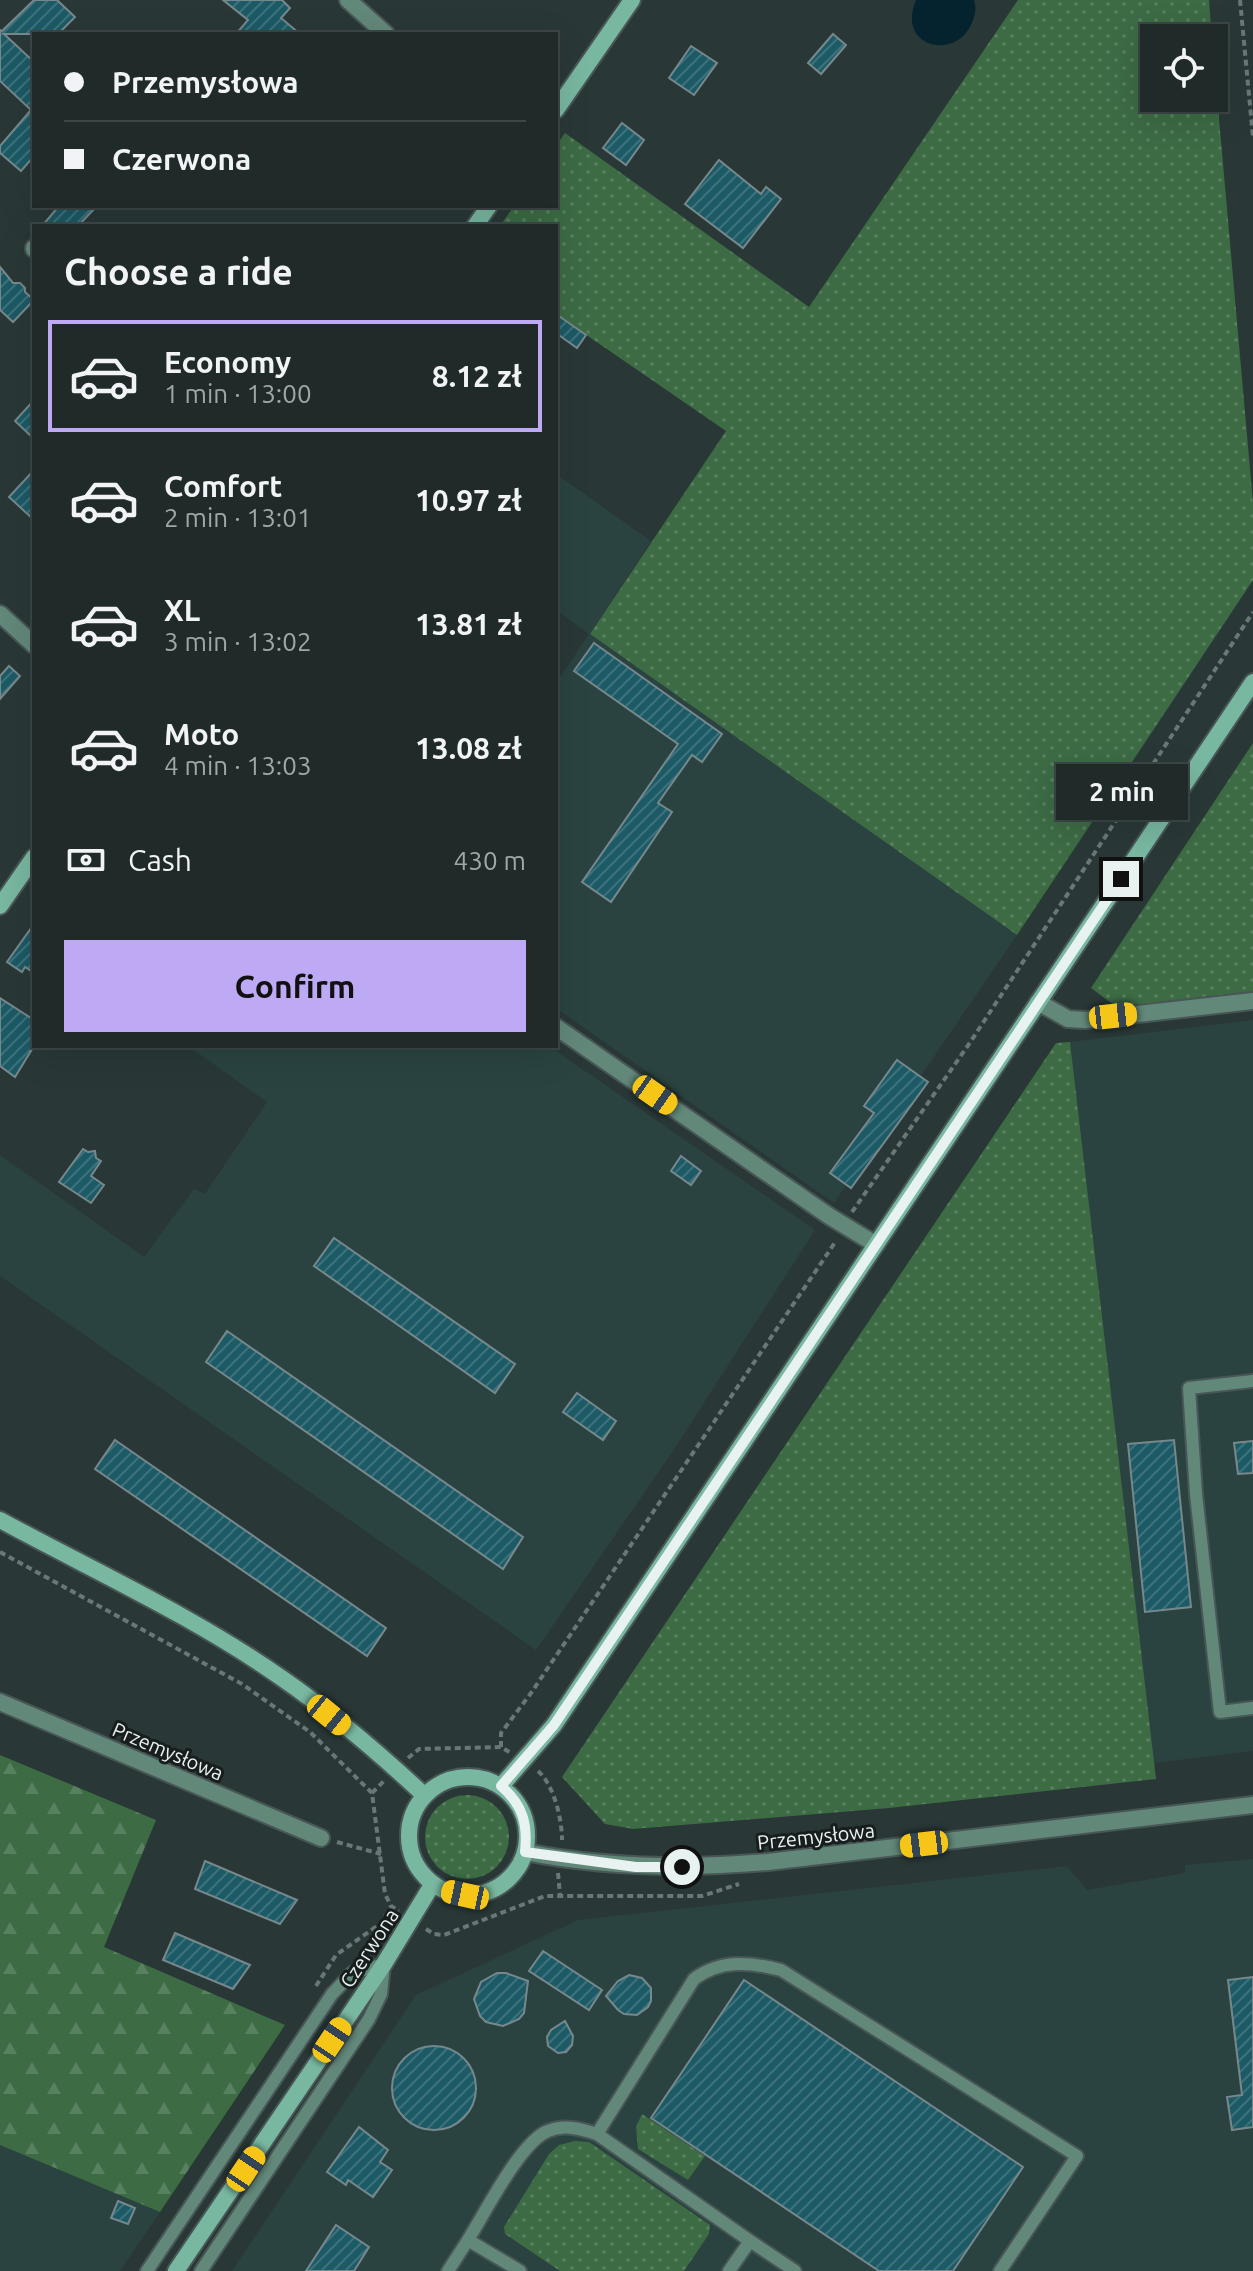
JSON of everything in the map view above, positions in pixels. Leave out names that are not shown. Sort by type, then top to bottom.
[{"type":"main road","points":[[558,107],[632,0]]},
{"type":"main road","points":[[501,1786],[554,1725],[1253,682]]},
{"type":"main road","points":[[0,906],[32,860]]},
{"type":"main road","points":[[0,1520],[224,1641],[284,1680],[424,1795]]},
{"type":"main road","points":[[458,1777],[477,1777],[501,1786],[522,1811],[527,1830],[525,1852],[517,1869],[503,1883],[485,1892],[465,1895],[432,1885],[416,1865],[410,1847],[409,1829],[414,1811],[424,1795],[440,1783],[458,1777]]},
{"type":"main road","name":"Czerwona","points":[[176,2271],[384,1964],[432,1885]]},
{"type":"street","points":[[348,0],[384,32]]},
{"type":"street","points":[[0,614],[32,643]]},
{"type":"street","points":[[1038,1002],[1068,1019],[1085,1020],[1253,1001]]},
{"type":"street","points":[[558,1028],[875,1244]]},
{"type":"street","name":"Przemysłowa","points":[[0,1702],[321,1838]]},
{"type":"street","name":"Przemysłowa","points":[[525,1852],[636,1867],[706,1867],[1253,1805]]},
{"type":"lane","points":[[1253,1381],[1189,1388],[1196,1494],[1220,1712],[1253,1708]]},
{"type":"lane","points":[[597,2134],[694,1979],[708,1968],[731,1964],[755,1963],[781,1970],[1077,2156],[1000,2271]]},
{"type":"lane","points":[[147,2271],[332,1994],[352,1973],[384,1964],[381,1994],[369,2019],[201,2271]]},
{"type":"lane","points":[[448,2271],[529,2142],[547,2131],[563,2127],[597,2134],[795,2271]]},
{"type":"lane","points":[[468,2240],[520,2271]]},
{"type":"lane","points":[[729,2271],[750,2241]]},
{"type":"path","points":[[1240,0],[1253,137]]},
{"type":"path","points":[[419,1749],[501,1747],[501,1733],[969,1044],[1253,612]]},
{"type":"path","points":[[0,1552],[242,1684],[310,1732],[372,1793],[385,1894],[391,1906]]},
{"type":"path","points":[[542,1774],[562,1827],[562,1840]]},
{"type":"path","points":[[321,1838],[381,1854]]},
{"type":"path","points":[[557,1878],[560,1896]]},
{"type":"path","points":[[434,1934],[444,1935],[545,1896],[702,1896],[747,1881]]},
{"type":"shaded area","points":[[916,0],[974,0],[971,25],[963,36],[952,43],[930,44],[920,38],[914,29],[912,16]]},
{"type":"shaded area","points":[[558,475],[651,541],[590,634],[1017,935],[834,1203],[558,1009],[558,680],[589,634],[558,611]]},
{"type":"shaded area","points":[[1253,1020],[1253,1751],[1153,1763],[1070,1042]]},
{"type":"shaded area","points":[[191,1048],[552,1048],[815,1230],[673,1451],[536,1650],[0,1276],[0,1155],[144,1257],[194,1189],[205,1194],[267,1102]]},
{"type":"shaded area","points":[[1253,1859],[1253,2271],[232,2271],[416,1995],[578,1920],[1067,1866],[1087,1890],[1185,1873],[1185,1865]]},
{"type":"shaded area","points":[[0,2145],[160,2212],[120,2271],[0,2271]]},
{"type":"green space","points":[[1018,0],[1209,0],[1211,24],[1140,24],[1140,112],[1218,112],[1253,503],[1253,580],[1017,935],[590,634],[726,431],[558,315],[558,224],[501,224],[513,208],[558,208],[558,143],[565,133],[809,307]]},
{"type":"green space","points":[[1253,743],[1253,995],[1122,1011],[1091,988]]},
{"type":"green space","points":[[1070,1042],[1156,1779],[889,1808],[633,1829],[605,1824],[562,1777],[1056,1043]]},
{"type":"green space","points":[[0,1755],[156,1820],[104,1947],[285,2025],[160,2212],[0,2145]]},
{"type":"green space","points":[[467,1795],[483,1798],[497,1807],[506,1821],[509,1837],[506,1853],[497,1867],[483,1876],[467,1879],[451,1876],[437,1867],[428,1853],[425,1837],[428,1821],[437,1807],[451,1798]]},
{"type":"green space","points":[[642,2114],[705,2156],[688,2180],[638,2149],[636,2127]]},
{"type":"green space","points":[[589,2142],[710,2225],[709,2234],[684,2271],[560,2271],[505,2234],[504,2227],[549,2154],[559,2145]]},
{"type":"building","points":[[34,0],[57,0],[75,17],[60,32],[4,34],[32,60],[32,158],[21,171],[0,153],[0,146],[31,110],[0,81],[2,31]]},
{"type":"building","points":[[223,0],[282,0],[290,8],[281,18],[298,32],[238,32],[248,20]]},
{"type":"building","points":[[833,34],[846,45],[821,74],[808,63]]},
{"type":"building","points":[[691,46],[717,63],[694,95],[669,78]]},
{"type":"building","points":[[622,123],[644,140],[626,165],[603,148]]},
{"type":"building","points":[[719,160],[761,194],[766,187],[781,199],[743,248],[685,204]]},
{"type":"building","points":[[57,208],[95,208],[80,224],[44,224]]},
{"type":"building","points":[[0,267],[13,283],[20,283],[25,288],[32,302],[13,322],[0,310]]},
{"type":"building","points":[[558,315],[586,335],[577,348],[558,334]]},
{"type":"building","points":[[32,402],[32,437],[15,421]]},
{"type":"building","points":[[32,472],[32,518],[9,497]]},
{"type":"building","points":[[594,643],[722,734],[702,762],[692,755],[658,803],[672,812],[611,902],[582,882],[678,744],[574,671]]},
{"type":"building","points":[[9,666],[20,676],[0,699],[0,676]]},
{"type":"building","points":[[32,927],[32,972],[25,967],[22,972],[7,962]]},
{"type":"building","points":[[0,998],[32,1019],[33,1048],[15,1077],[0,1066]]},
{"type":"building","points":[[897,1060],[928,1082],[851,1188],[830,1173],[874,1113],[864,1106]]},
{"type":"building","points":[[83,1149],[95,1151],[96,1158],[101,1161],[91,1176],[104,1185],[91,1203],[59,1182]]},
{"type":"building","points":[[681,1156],[701,1171],[691,1185],[671,1171]]},
{"type":"building","points":[[334,1238],[515,1364],[495,1393],[314,1266]]},
{"type":"building","points":[[227,1331],[523,1537],[503,1569],[206,1362]]},
{"type":"building","points":[[577,1393],[616,1421],[603,1440],[563,1412]]},
{"type":"building","points":[[115,1440],[386,1628],[367,1656],[95,1469]]},
{"type":"building","points":[[1174,1440],[1191,1607],[1145,1612],[1128,1444]]},
{"type":"building","points":[[1253,1441],[1253,1473],[1238,1474],[1234,1443]]},
{"type":"building","points":[[205,1861],[297,1900],[280,1924],[195,1889]]},
{"type":"building","points":[[175,1933],[250,1965],[233,1989],[163,1960]]},
{"type":"building","points":[[543,1951],[602,1990],[589,2010],[529,1971]]},
{"type":"building","points":[[497,1973],[528,1981],[524,2013],[519,2019],[503,2026],[486,2022],[480,2016],[474,1999],[481,1982]]},
{"type":"building","points":[[629,1975],[642,1978],[651,1988],[648,2007],[637,2015],[624,2014],[606,1996],[618,1981]]},
{"type":"building","points":[[1253,1977],[1253,2127],[1232,2130],[1227,2097],[1242,2095],[1228,1980]]},
{"type":"building","points":[[744,1980],[1023,2167],[953,2271],[879,2271],[651,2118]]},
{"type":"building","points":[[565,2021],[573,2036],[572,2045],[566,2052],[558,2053],[548,2046],[547,2037],[551,2030]]},
{"type":"building","points":[[434,2046],[450,2049],[464,2058],[473,2072],[476,2088],[473,2104],[464,2118],[450,2127],[434,2130],[418,2127],[404,2118],[395,2104],[392,2088],[395,2072],[404,2058],[418,2049]]},
{"type":"building","points":[[359,2127],[388,2150],[380,2162],[392,2170],[373,2197],[348,2180],[346,2185],[327,2172]]},
{"type":"building","points":[[118,2201],[135,2208],[128,2224],[111,2218]]},
{"type":"building","points":[[336,2225],[369,2247],[354,2271],[306,2271]]},
{"type":"route","points":[[682,1867],[636,1867],[525,1852],[527,1830],[522,1811],[501,1786],[554,1725],[1121,879]]}]
